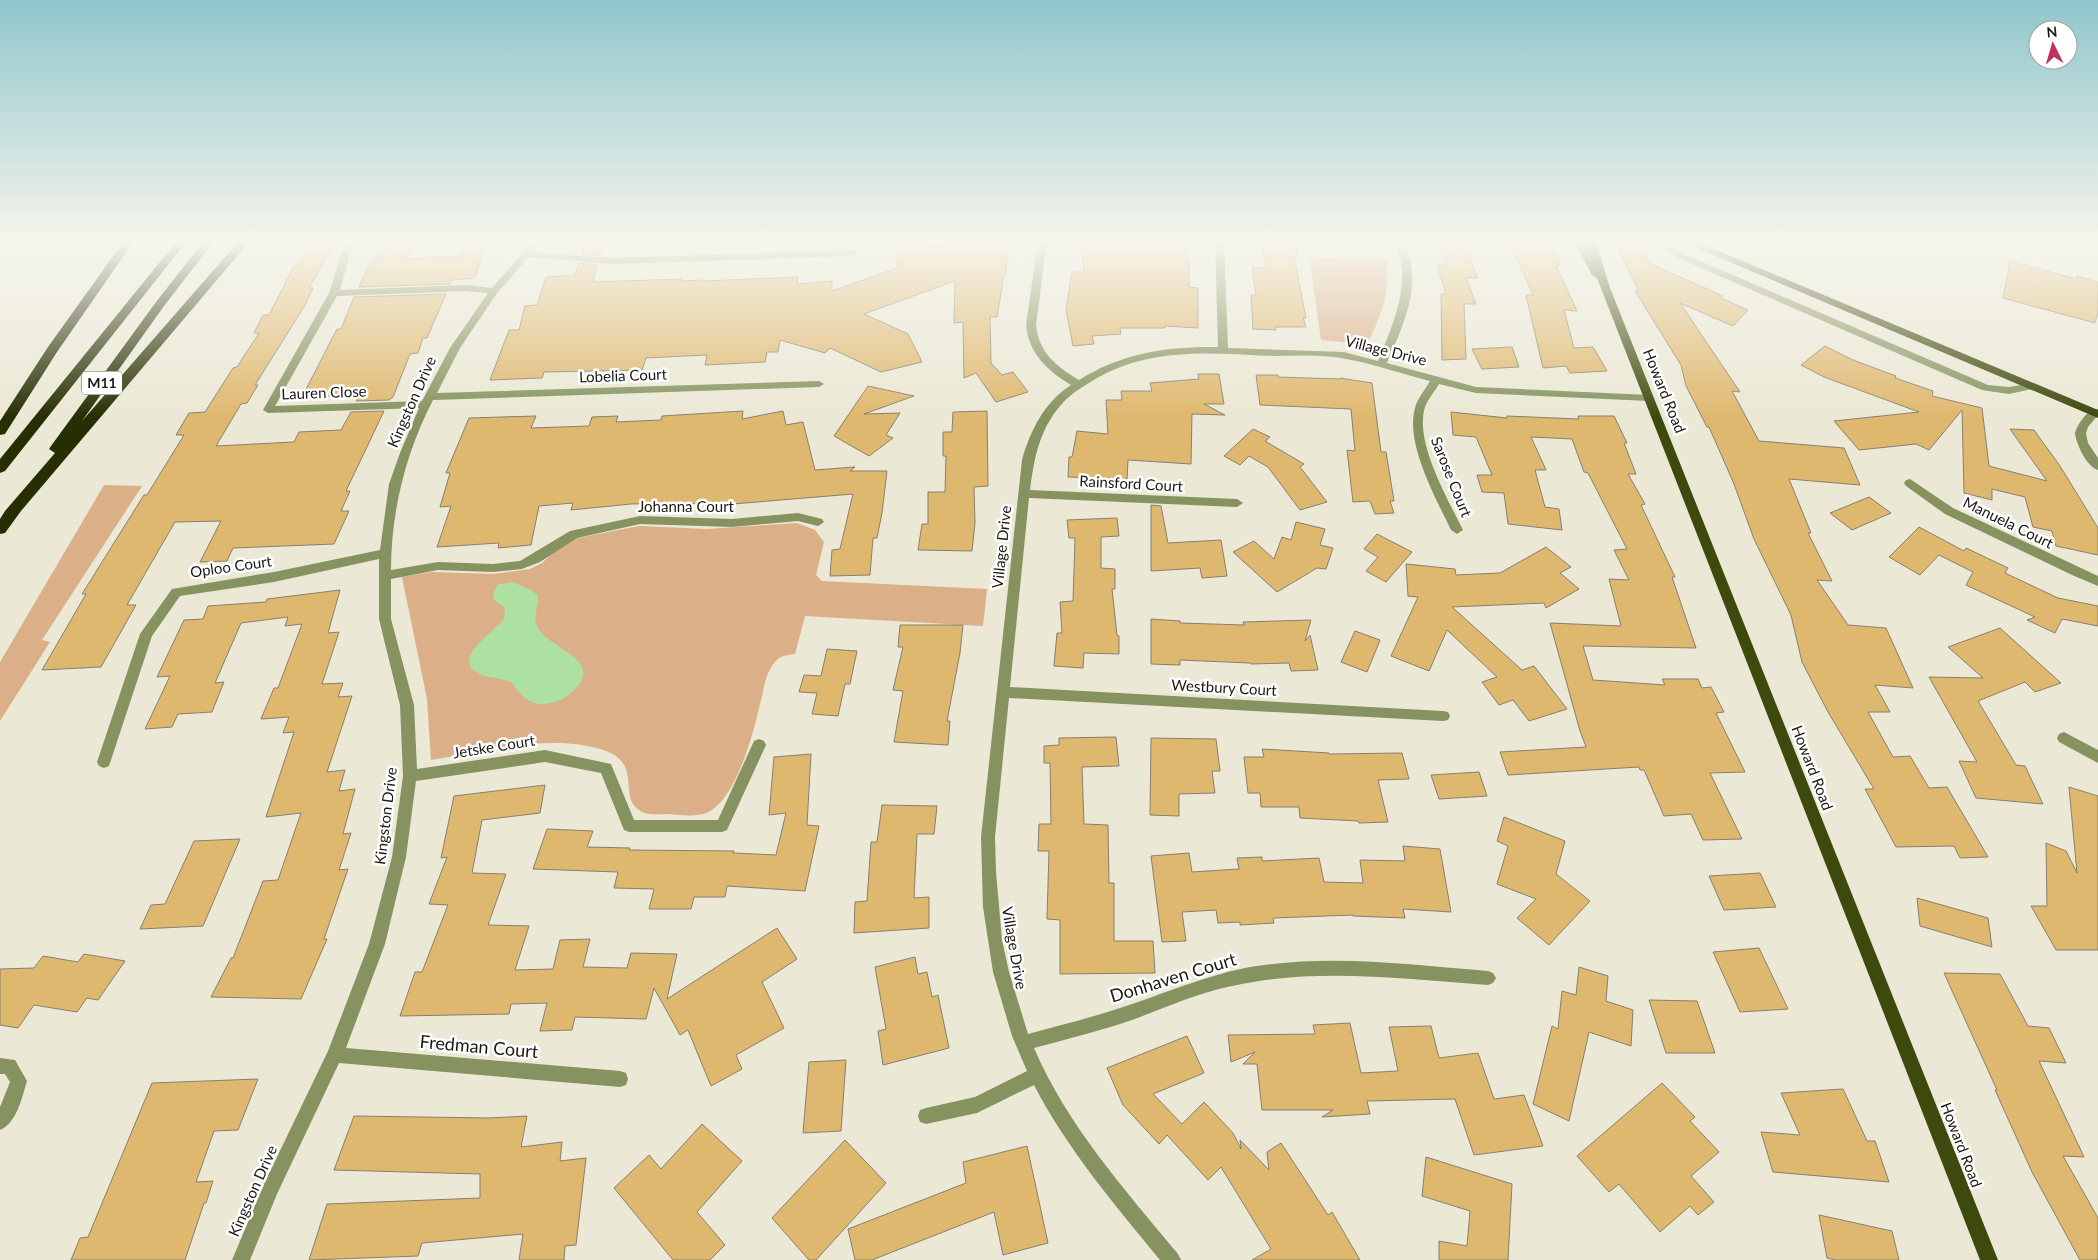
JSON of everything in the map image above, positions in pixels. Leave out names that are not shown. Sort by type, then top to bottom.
[{"type":"highway","points":[[0,431],[52,350],[87,300]]},
{"type":"highway","name":"M11","points":[[0,468],[135,300]]},
{"type":"highway","name":"M11","points":[[0,529],[88,402],[163,300]]},
{"type":"highway","points":[[10,514],[194,300]]},
{"type":"main road","name":"Howard Road","points":[[1610,300],[1989,1260]]},
{"type":"main road","points":[[1827,300],[2097,413]]},
{"type":"street","name":"Lauren Close","points":[[330,300],[268,410],[427,400]]},
{"type":"street","name":"Kingston Drive","points":[[241,1260],[271,1188],[335,1055],[377,944],[400,857],[410,776],[407,705],[386,619],[385,576],[385,553],[395,484],[405,453],[427,400],[455,348],[488,300]]},
{"type":"street","points":[[1034,300],[1031,335],[1039,355],[1058,372],[1079,384]]},
{"type":"street","points":[[1221,300],[1224,350]]},
{"type":"street","points":[[1382,364],[1402,317],[1406,300]]},
{"type":"street","points":[[1782,300],[1986,388],[2009,391],[2032,386]]},
{"type":"street","name":"Village Drive","points":[[1172,1260],[1070,1130],[1038,1075],[1008,1004],[991,918],[988,837],[1002,692],[1028,460],[1033,441],[1044,418],[1057,402],[1079,384],[1102,370],[1150,354],[1181,350],[1338,355],[1382,364],[1458,386],[1492,391],[1649,398]]},
{"type":"street","name":"Sarose Court","points":[[1436,380],[1420,406],[1418,436],[1457,530]]},
{"type":"street","name":"Lobelia Court","points":[[427,400],[819,384]]},
{"type":"street","points":[[2097,413],[2082,428],[2080,435],[2084,445],[2098,466]]},
{"type":"street","name":"Manuela Court","points":[[1910,483],[1949,511],[2098,581]]},
{"type":"street","name":"Rainsford Court","points":[[1024,494],[1237,503]]},
{"type":"street","name":"Johanna Court","points":[[385,576],[434,566],[486,568],[522,565],[533,561],[564,538],[574,534],[640,520],[732,523],[798,517],[818,522]]},
{"type":"street","name":"Oploo Court","points":[[104,762],[146,634],[176,592],[274,577],[385,553]]},
{"type":"street","name":"Westbury Court","points":[[1002,692],[1443,716]]},
{"type":"street","points":[[2064,738],[2098,757]]},
{"type":"street","name":"Jetske Court","points":[[410,776],[545,756],[606,768],[630,826],[722,826],[759,745]]},
{"type":"street","name":"Donhaven Court","points":[[1023,1043],[1131,1013],[1195,988],[1232,978],[1276,971],[1318,968],[1360,969],[1488,978]]},
{"type":"street","name":"Fredman Court","points":[[335,1055],[620,1079]]},
{"type":"street","points":[[0,1066],[10,1066],[19,1081],[11,1105],[0,1122]]},
{"type":"street","points":[[926,1116],[976,1105],[1038,1075]]},
{"type":"shaded area","points":[[1315,300],[1384,300],[1369,340],[1360,344],[1321,340]]},
{"type":"shaded area","points":[[104,485],[142,486],[42,640],[50,642],[0,721],[0,662]]},
{"type":"shaded area","points":[[797,523],[815,530],[824,542],[816,575],[822,581],[987,589],[983,626],[805,616],[795,654],[779,658],[769,671],[748,749],[734,781],[717,806],[702,814],[654,814],[642,812],[633,804],[626,770],[622,762],[614,755],[600,749],[580,745],[559,743],[516,746],[431,760],[427,699],[402,577],[431,572],[493,574],[530,569],[542,563],[556,550],[573,539],[639,526],[706,529]]},
{"type":"shaded area","points":[[513,582],[533,591],[538,596],[535,617],[539,630],[545,637],[573,656],[580,664],[583,672],[582,681],[573,691],[550,703],[531,702],[511,682],[482,675],[471,667],[469,660],[472,652],[504,619],[505,608],[494,600],[493,592],[499,584]]},
{"type":"building","points":[[277,300],[307,300],[255,385],[258,385],[247,403],[241,404],[216,446],[294,442],[299,432],[341,430],[351,412],[384,411],[346,491],[350,491],[341,511],[349,511],[334,544],[233,548],[227,561],[200,562],[221,521],[175,522],[127,605],[136,605],[101,667],[42,670],[86,594],[82,594],[184,435],[176,435],[189,413],[205,412],[233,368],[237,367],[259,333],[254,333],[263,315],[269,315]]},
{"type":"building","points":[[353,300],[443,300],[427,338],[423,338],[418,353],[410,354],[393,397],[389,400],[356,401],[359,397],[354,397],[355,395],[302,397],[337,329],[341,329]]},
{"type":"building","points":[[539,300],[903,300],[864,314],[908,334],[922,362],[881,372],[830,348],[825,353],[780,340],[778,352],[767,352],[765,362],[705,365],[707,355],[646,358],[642,370],[544,372],[542,378],[490,380],[509,330],[519,330],[525,306],[537,305]]},
{"type":"building","points":[[955,300],[1000,300],[997,317],[990,317],[991,363],[1002,375],[1013,372],[1028,392],[996,402],[976,373],[964,378],[963,322],[954,323]]},
{"type":"building","points":[[1068,300],[1198,300],[1198,328],[1165,326],[1165,328],[1120,328],[1121,334],[1092,336],[1094,344],[1073,346],[1066,310]]},
{"type":"building","points":[[1251,300],[1302,300],[1306,318],[1303,318],[1306,327],[1275,327],[1276,330],[1253,329]]},
{"type":"building","points":[[1441,300],[1474,300],[1476,304],[1464,304],[1466,359],[1442,360]]},
{"type":"building","points":[[1527,300],[1572,300],[1577,311],[1564,310],[1574,348],[1593,347],[1607,371],[1570,373],[1566,366],[1543,368]]},
{"type":"building","points":[[1640,300],[1725,300],[1748,310],[1733,326],[1680,303],[1740,392],[1732,391],[1759,441],[1844,448],[1860,485],[1789,479],[1811,533],[1808,533],[1832,581],[1817,580],[1848,625],[1886,628],[1913,688],[1875,685],[1890,712],[1868,712],[1893,757],[1910,756],[1929,788],[1947,787],[1988,857],[1960,858],[1954,846],[1896,847],[1865,789],[1874,789],[1828,712],[1802,662],[1791,615],[1754,539],[1734,484],[1709,427],[1707,427],[1686,386],[1681,365]]},
{"type":"building","points":[[2010,300],[2098,300],[2095,323]]},
{"type":"building","points":[[1825,346],[1853,360],[1896,376],[1895,378],[1933,391],[1932,396],[1982,408],[1989,466],[2047,481],[2010,429],[2034,430],[2060,466],[2098,528],[2098,555],[2056,546],[2052,531],[2033,527],[2025,497],[1992,489],[1992,500],[1964,493],[1962,410],[1929,450],[1916,444],[1859,450],[1834,421],[1919,412],[1824,377],[1801,365]]},
{"type":"building","points":[[1512,347],[1519,367],[1482,369],[1472,349]]},
{"type":"building","points":[[1198,374],[1219,374],[1224,404],[1204,404],[1225,415],[1192,414],[1191,464],[1128,460],[1127,479],[1068,477],[1069,457],[1072,457],[1077,431],[1108,434],[1106,400],[1122,400],[1121,391],[1152,391],[1150,383],[1199,379]]},
{"type":"building","points":[[1256,375],[1340,378],[1372,383],[1381,452],[1386,452],[1394,501],[1390,501],[1394,513],[1375,514],[1370,501],[1353,502],[1347,450],[1355,451],[1351,409],[1260,405]]},
{"type":"building","points":[[868,386],[914,396],[864,414],[900,413],[886,435],[893,438],[869,456],[834,436]]},
{"type":"building","points":[[743,411],[742,419],[783,411],[786,425],[803,422],[815,470],[855,467],[850,471],[887,471],[877,538],[873,538],[870,575],[830,576],[832,550],[840,549],[853,494],[721,505],[722,502],[673,505],[673,503],[631,504],[571,510],[573,503],[539,506],[531,545],[498,548],[499,543],[437,547],[451,506],[440,507],[450,473],[446,473],[469,418],[536,416],[531,428],[589,426],[592,417],[618,416],[616,422],[661,420],[662,416]]},
{"type":"building","points":[[987,411],[988,486],[974,487],[975,523],[972,551],[918,550],[922,524],[928,524],[928,492],[945,492],[946,456],[943,456],[943,432],[952,432],[953,412]]},
{"type":"building","points":[[1451,412],[1507,418],[1507,416],[1579,419],[1578,416],[1614,416],[1627,443],[1624,443],[1636,474],[1628,474],[1645,504],[1641,505],[1675,577],[1672,577],[1696,648],[1583,646],[1593,680],[1665,685],[1662,679],[1698,679],[1702,688],[1711,687],[1724,712],[1716,713],[1745,772],[1710,773],[1742,839],[1703,840],[1691,814],[1664,816],[1644,770],[1640,770],[1639,767],[1508,775],[1500,752],[1586,747],[1550,623],[1621,626],[1609,579],[1629,580],[1614,550],[1627,549],[1588,473],[1584,472],[1572,439],[1531,437],[1546,470],[1535,470],[1545,507],[1559,509],[1562,530],[1508,524],[1504,493],[1482,492],[1477,475],[1492,475],[1476,437],[1453,435]]},
{"type":"building","points":[[1253,429],[1270,437],[1265,441],[1304,464],[1300,467],[1327,502],[1300,510],[1268,467],[1249,456],[1240,465],[1224,456]]},
{"type":"building","points":[[1869,497],[1891,513],[1852,530],[1830,513]]},
{"type":"building","points":[[1151,505],[1161,506],[1168,543],[1221,540],[1227,576],[1202,578],[1200,568],[1151,571]]},
{"type":"building","points":[[1117,518],[1119,536],[1101,537],[1101,568],[1115,569],[1115,589],[1112,589],[1117,635],[1119,636],[1119,654],[1084,653],[1083,668],[1054,666],[1057,633],[1062,633],[1060,602],[1073,601],[1075,538],[1069,538],[1067,520]]},
{"type":"building","points":[[1296,522],[1325,529],[1320,545],[1333,548],[1326,569],[1317,568],[1277,592],[1233,552],[1254,541],[1274,559],[1282,537],[1291,540]]},
{"type":"building","points":[[1919,527],[1964,551],[1966,548],[2008,568],[2005,573],[2058,598],[2098,606],[2098,626],[2062,619],[2055,633],[2027,620],[2035,617],[1966,585],[1973,572],[1939,555],[1920,575],[1889,557]]},
{"type":"building","points":[[1377,534],[1412,552],[1386,582],[1366,571],[1378,557],[1364,549]]},
{"type":"building","points":[[1546,547],[1571,567],[1560,573],[1579,589],[1546,608],[1544,603],[1452,607],[1522,670],[1534,666],[1567,709],[1529,721],[1513,700],[1499,705],[1482,682],[1497,677],[1447,630],[1429,671],[1391,656],[1418,597],[1408,596],[1406,564],[1455,569],[1456,575],[1500,573]]},
{"type":"building","points":[[340,590],[328,633],[339,632],[322,684],[343,683],[338,697],[352,696],[327,772],[345,770],[339,791],[355,789],[343,834],[351,833],[339,870],[348,869],[324,939],[327,939],[301,999],[211,997],[231,958],[233,958],[263,881],[278,880],[301,813],[266,817],[294,732],[283,733],[289,717],[261,719],[274,688],[278,688],[302,624],[285,626],[288,617],[241,623],[215,683],[224,682],[212,712],[178,714],[172,727],[145,729],[170,676],[157,677],[184,620],[203,619],[208,606],[266,602],[267,599]]},
{"type":"building","points":[[1151,619],[1180,621],[1180,623],[1244,625],[1243,622],[1311,620],[1305,641],[1310,635],[1318,670],[1291,671],[1289,663],[1251,664],[1180,660],[1180,665],[1151,664]]},
{"type":"building","points":[[900,625],[963,625],[960,653],[947,721],[950,721],[948,745],[894,742],[903,691],[893,690],[903,647],[898,647]]},
{"type":"building","points":[[2000,628],[2061,683],[2035,692],[2025,682],[1978,701],[2016,765],[2025,766],[2043,804],[1976,798],[1959,761],[1977,762],[1929,677],[1983,678],[1948,647]]},
{"type":"building","points":[[1355,631],[1380,640],[1367,672],[1341,662]]},
{"type":"building","points":[[827,649],[857,651],[850,684],[845,684],[838,716],[812,714],[817,693],[799,692],[804,675],[821,676]]},
{"type":"building","points":[[1116,737],[1119,766],[1082,767],[1084,824],[1108,825],[1109,883],[1114,883],[1114,941],[1153,941],[1155,973],[1060,974],[1060,920],[1047,919],[1049,851],[1038,851],[1039,824],[1051,824],[1050,763],[1044,763],[1044,746],[1059,745],[1059,738]]},
{"type":"building","points":[[1151,738],[1216,739],[1220,771],[1212,771],[1215,793],[1179,794],[1179,816],[1150,815]]},
{"type":"building","points":[[1262,749],[1329,754],[1402,753],[1409,779],[1378,780],[1388,822],[1359,823],[1358,821],[1300,818],[1299,807],[1261,807],[1260,793],[1248,793],[1244,757],[1264,757]]},
{"type":"building","points":[[811,754],[807,825],[819,826],[805,891],[727,886],[725,897],[694,897],[691,909],[649,909],[654,889],[614,888],[618,872],[533,869],[547,829],[593,831],[587,847],[630,848],[629,850],[734,851],[733,853],[776,855],[786,813],[769,815],[774,757]]},
{"type":"building","points":[[1479,772],[1487,796],[1439,799],[1431,775]]},
{"type":"building","points":[[545,785],[540,813],[482,820],[472,873],[506,874],[488,925],[529,926],[515,970],[553,969],[560,940],[590,939],[583,967],[627,968],[631,953],[677,954],[667,999],[777,928],[797,959],[762,982],[784,1028],[736,1055],[742,1069],[711,1086],[688,1030],[680,1035],[654,988],[646,1019],[575,1017],[572,1030],[540,1031],[547,1003],[511,1004],[509,1014],[400,1016],[415,972],[422,972],[448,905],[429,904],[447,857],[441,858],[454,796]]},
{"type":"building","points":[[2069,787],[2098,796],[2098,950],[2056,950],[2031,906],[2047,906],[2046,843],[2066,851],[2077,873]]},
{"type":"building","points":[[882,805],[937,806],[934,834],[917,834],[914,898],[929,897],[929,928],[854,933],[855,902],[867,901],[871,842],[877,842]]},
{"type":"building","points":[[1504,817],[1565,841],[1556,874],[1590,901],[1549,945],[1517,918],[1536,899],[1497,884],[1508,846],[1497,841]]},
{"type":"building","points":[[240,839],[203,926],[140,929],[151,905],[165,904],[194,841]]},
{"type":"building","points":[[1403,846],[1440,849],[1451,912],[1403,909],[1405,918],[1353,915],[1273,918],[1274,923],[1240,925],[1240,922],[1218,923],[1216,910],[1182,912],[1186,941],[1162,942],[1151,856],[1189,853],[1192,872],[1239,869],[1237,858],[1262,857],[1262,861],[1319,858],[1324,882],[1363,883],[1360,860],[1405,861]]},
{"type":"building","points":[[1760,873],[1776,907],[1724,910],[1709,876]]},
{"type":"building","points":[[1917,898],[1988,918],[1992,947],[1920,926]]},
{"type":"building","points":[[1759,948],[1788,1009],[1740,1012],[1713,952]]},
{"type":"building","points":[[84,954],[125,961],[98,1000],[87,998],[77,1012],[34,1005],[18,1028],[0,1025],[0,969],[34,968],[43,956],[78,962]]},
{"type":"building","points":[[915,957],[918,974],[927,972],[932,997],[938,995],[949,1048],[883,1065],[878,1031],[886,1029],[875,967]]},
{"type":"building","points":[[1579,967],[1608,976],[1606,1001],[1633,1010],[1631,1046],[1589,1032],[1569,1121],[1533,1104],[1552,1026],[1558,1029],[1562,991],[1576,995]]},
{"type":"building","points":[[1944,973],[2000,974],[2028,1026],[2049,1028],[2066,1063],[2039,1061],[2084,1157],[2063,1156],[2098,1218],[2098,1260],[2080,1260],[2032,1172]]},
{"type":"building","points":[[1649,1000],[1697,1001],[1715,1053],[1666,1053]]},
{"type":"building","points":[[1350,1023],[1361,1073],[1398,1071],[1389,1027],[1431,1026],[1439,1058],[1478,1053],[1494,1099],[1524,1095],[1543,1146],[1474,1155],[1455,1099],[1367,1101],[1370,1114],[1322,1117],[1333,1110],[1262,1110],[1257,1064],[1243,1064],[1255,1052],[1231,1062],[1228,1035],[1315,1034],[1313,1025]]},
{"type":"building","points":[[1187,1036],[1204,1073],[1153,1094],[1182,1124],[1204,1102],[1233,1133],[1241,1149],[1240,1140],[1269,1170],[1267,1152],[1281,1143],[1328,1215],[1332,1212],[1360,1260],[1252,1260],[1271,1249],[1221,1167],[1208,1180],[1167,1135],[1159,1144],[1123,1105],[1107,1068]]},
{"type":"building","points":[[846,1060],[841,1131],[803,1133],[809,1062]]},
{"type":"building","points":[[258,1079],[238,1130],[214,1131],[196,1182],[213,1181],[185,1260],[71,1260],[80,1238],[88,1237],[152,1083]]},
{"type":"building","points":[[1662,1083],[1695,1117],[1690,1121],[1719,1152],[1691,1176],[1714,1202],[1698,1215],[1690,1206],[1660,1232],[1619,1184],[1609,1192],[1577,1156]]},
{"type":"building","points":[[1843,1089],[1867,1141],[1875,1141],[1889,1182],[1773,1172],[1761,1132],[1800,1135],[1781,1093]]},
{"type":"building","points":[[354,1116],[490,1118],[527,1116],[521,1147],[562,1142],[560,1161],[586,1158],[576,1245],[565,1246],[564,1260],[519,1260],[523,1234],[422,1243],[418,1256],[309,1260],[327,1204],[480,1198],[480,1174],[334,1170]]},
{"type":"building","points":[[702,1124],[742,1161],[697,1212],[725,1245],[710,1260],[673,1260],[614,1188],[649,1155],[661,1169]]},
{"type":"building","points":[[845,1140],[886,1183],[816,1260],[809,1260],[772,1218]]},
{"type":"building","points":[[1027,1146],[1048,1243],[1003,1255],[994,1212],[872,1260],[855,1260],[848,1229],[966,1183],[963,1162]]},
{"type":"building","points":[[1426,1157],[1512,1184],[1508,1260],[1439,1260],[1439,1241],[1467,1246],[1470,1211],[1422,1196]]},
{"type":"building","points":[[1819,1215],[1892,1231],[1899,1260],[1835,1260],[1827,1258]]}]
